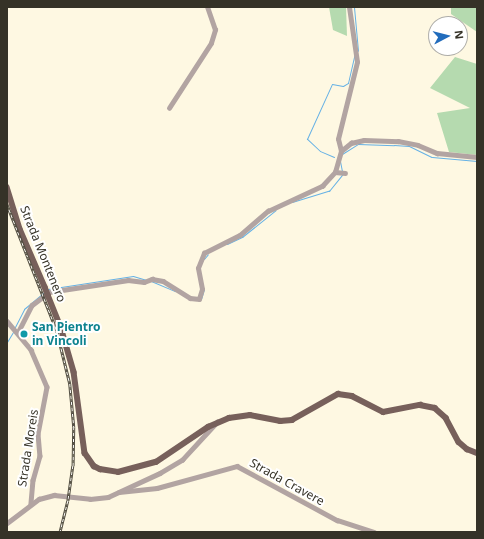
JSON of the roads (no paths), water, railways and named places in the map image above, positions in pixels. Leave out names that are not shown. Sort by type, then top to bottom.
[{"type":"main road","name":"Strada Montenero","points":[[7,187],[20,230],[45,287],[70,356],[78,391],[84,446],[88,459],[94,466],[118,472],[156,462],[217,422],[242,416],[280,421],[292,420],[330,396],[345,394],[383,412],[420,405],[435,408],[446,418],[459,442],[466,449],[477,453]]},
{"type":"street","points":[[169,108],[211,43],[215,30],[207,7]]},
{"type":"street","points":[[15,330],[32,305],[50,292],[128,280],[163,282],[190,298],[199,299],[202,289],[198,268],[204,253],[240,235],[268,211],[322,186],[334,172],[341,151],[338,139],[357,62],[349,7]]},
{"type":"street","points":[[341,151],[351,143],[364,140],[418,145],[437,153],[477,157]]},
{"type":"street","points":[[334,172],[343,172]]},
{"type":"street","name":"Strada Moreis","points":[[7,321],[38,361],[47,387],[38,434],[40,456],[33,480],[31,504]]},
{"type":"street","name":"Strada Cravere","points":[[119,492],[176,465],[217,422]]},
{"type":"street","name":"Strada Cravere","points":[[7,523],[31,504],[54,495],[90,499],[119,492],[157,488],[237,466],[337,520],[374,532]]},
{"type":"waterway","points":[[354,7],[358,51]]},
{"type":"waterway","points":[[334,157],[320,151],[307,139],[332,84],[343,86],[348,83],[354,56]]},
{"type":"waterway","points":[[342,154],[358,144],[394,145],[409,146],[432,157],[477,161]]},
{"type":"waterway","points":[[340,161],[342,171]]},
{"type":"waterway","points":[[292,202],[329,191],[342,175]]},
{"type":"waterway","points":[[227,244],[242,237],[276,210]]},
{"type":"waterway","points":[[204,259],[208,254]]},
{"type":"waterway","points":[[48,289],[133,276],[146,280]]},
{"type":"waterway","points":[[151,281],[175,291]]},
{"type":"waterway","points":[[201,299],[204,289]]},
{"type":"waterway","points":[[15,327],[24,309],[44,292]]},
{"type":"waterway","points":[[7,342],[13,332]]},
{"type":"railway","points":[[7,204],[57,331],[70,384],[74,427],[73,466],[68,501],[60,532]]},
{"type":"place","name":"San Pientro in Vincoli","points":[[24,334]]}]
